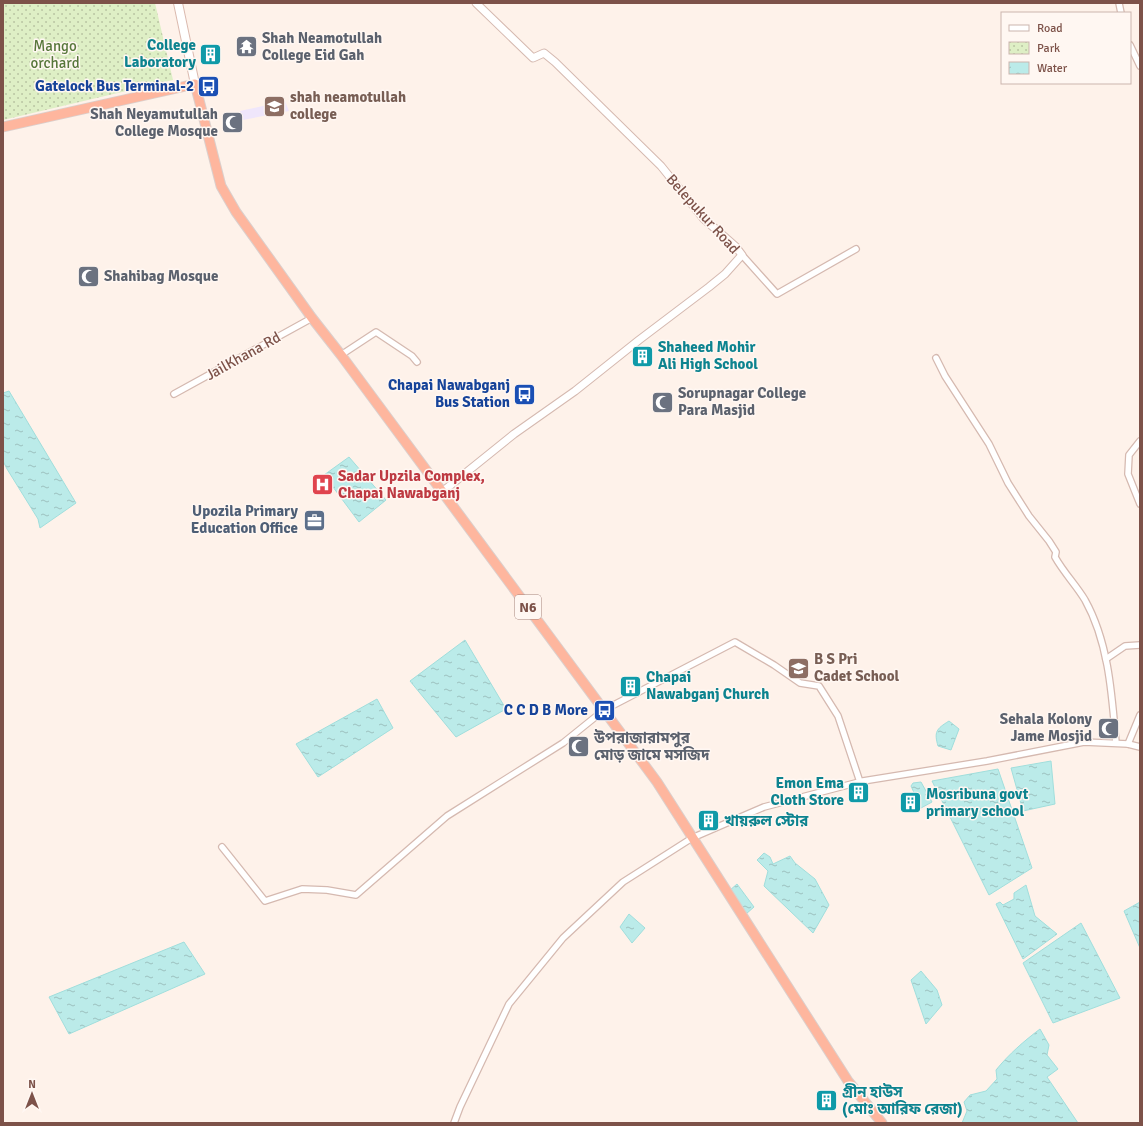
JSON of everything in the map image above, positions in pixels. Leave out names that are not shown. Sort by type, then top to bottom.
[{"type":"highway","points":[[3,127],[195,84]]},
{"type":"highway","name":"N6","points":[[195,84],[221,186],[236,212],[312,318],[342,355],[657,782],[848,1081],[880,1122]]},
{"type":"main road","points":[[178,3],[195,84]]},
{"type":"street","name":"Belepukur Road","points":[[442,492],[514,434],[574,391],[709,287],[725,274],[742,255],[736,247],[703,218],[660,166],[555,62],[544,53],[533,58],[476,3]]},
{"type":"street","points":[[1131,47],[1140,66]]},
{"type":"street","points":[[742,255],[777,294],[856,250]]},
{"type":"street","name":"JailKhana Rd","points":[[174,394],[312,318]]},
{"type":"street","points":[[342,355],[376,332],[412,356],[417,362]]},
{"type":"street","points":[[936,358],[945,376],[989,444],[1008,482],[1029,516],[1056,552],[1055,557],[1062,570],[1084,600],[1095,622],[1106,659],[1116,743]]},
{"type":"street","points":[[1140,441],[1128,455],[1128,474],[1140,504]]},
{"type":"street","points":[[222,846],[264,901],[302,890],[326,890],[356,895],[447,816],[562,743],[604,710],[735,642],[774,665],[800,683],[818,686],[838,716],[860,782]]},
{"type":"street","points":[[1106,659],[1125,646],[1140,645]]},
{"type":"street","points":[[1128,744],[1140,715]]},
{"type":"street","points":[[454,1123],[460,1107],[509,1004],[563,938],[623,882],[692,838],[764,807],[860,782],[987,761],[1084,742],[1128,744],[1140,747]]},
{"type":"shaded area","name":"shah neamotullah college","points":[[285,101],[289,111],[243,120],[240,111]]},
{"type":"green space","name":"Mango orchard","points":[[3,3],[155,3],[173,80],[3,120]]},
{"type":"water","points":[[9,391],[76,503],[40,528],[38,519],[3,461],[3,393]]},
{"type":"water","points":[[349,457],[386,500],[359,522],[324,475]]},
{"type":"water","points":[[465,640],[506,709],[456,737],[410,681]]},
{"type":"water","points":[[377,699],[393,728],[318,777],[296,744]]},
{"type":"water","points":[[949,721],[959,729],[951,750],[938,746],[936,737],[937,731],[941,726]]},
{"type":"water","points":[[1051,761],[1055,804],[1023,811],[1011,768]]},
{"type":"water","points":[[998,769],[1032,868],[989,895],[932,781]]},
{"type":"water","points":[[921,782],[932,802],[921,808],[911,786],[913,783]]},
{"type":"water","points":[[764,853],[770,857],[773,864],[790,856],[795,863],[815,879],[829,905],[813,933],[764,886],[768,871],[757,860]]},
{"type":"water","points":[[737,884],[754,907],[746,914],[729,891]]},
{"type":"water","points":[[1026,885],[1035,916],[1057,934],[1023,959],[996,904],[1000,902],[1003,905],[1014,899],[1014,893]]},
{"type":"water","points":[[1140,902],[1140,948],[1124,911]]},
{"type":"water","points":[[629,914],[645,928],[632,943],[620,927]]},
{"type":"water","points":[[1081,923],[1120,998],[1053,1023],[1023,963]]},
{"type":"water","points":[[184,942],[205,974],[69,1034],[49,997]]},
{"type":"water","points":[[921,971],[937,990],[942,1005],[926,1024],[911,980]]},
{"type":"water","points":[[1040,1029],[1049,1045],[1047,1055],[1058,1069],[1047,1077],[1078,1123],[962,1123],[967,1111],[964,1102],[970,1095],[986,1091],[997,1079],[996,1070],[1001,1064],[1028,1038]]},
{"type":"place","name":"Shah Neamotullah College Eid Gah","points":[[247,47]]},
{"type":"place","name":"College Laboratory","points":[[211,54]]},
{"type":"place","name":"Gatelock Bus Terminal-2","points":[[209,86]]},
{"type":"place","name":"shah neamotullah college","points":[[275,106]]},
{"type":"place","name":"Shah Neyamutullah College Mosque","points":[[233,123]]},
{"type":"place","name":"Shahibag Mosque","points":[[89,276]]},
{"type":"place","name":"Shaheed Mohir Ali High School","points":[[642,356]]},
{"type":"place","name":"Chapai Nawabganj Bus Station","points":[[525,394]]},
{"type":"place","name":"Sorupnagar College Para Masjid","points":[[662,402]]},
{"type":"place","name":"Sadar Upzila Complex, Chapai Nawabganj","points":[[323,485]]},
{"type":"place","name":"Upozila Primary Education Office","points":[[314,520]]},
{"type":"place","name":"B S Pri Cadet School","points":[[799,668]]},
{"type":"place","name":"Chapai Nawabganj Church","points":[[630,686]]},
{"type":"place","name":"C C D B More","points":[[604,710]]},
{"type":"place","name":"Sehala Kolony Jame Mosjid","points":[[1108,728]]},
{"type":"place","name":"উপরাজারামপুর মোড় জামে মসজিদ","points":[[578,747]]},
{"type":"place","name":"Emon Ema Cloth Store","points":[[859,792]]},
{"type":"place","name":"Mosribuna govt primary school","points":[[911,803]]},
{"type":"place","name":"খায়রুল স্টোর","points":[[709,821]]},
{"type":"place","name":"গ্রীন হাউস (মোঃ আরিফ রেজা)","points":[[827,1101]]}]
